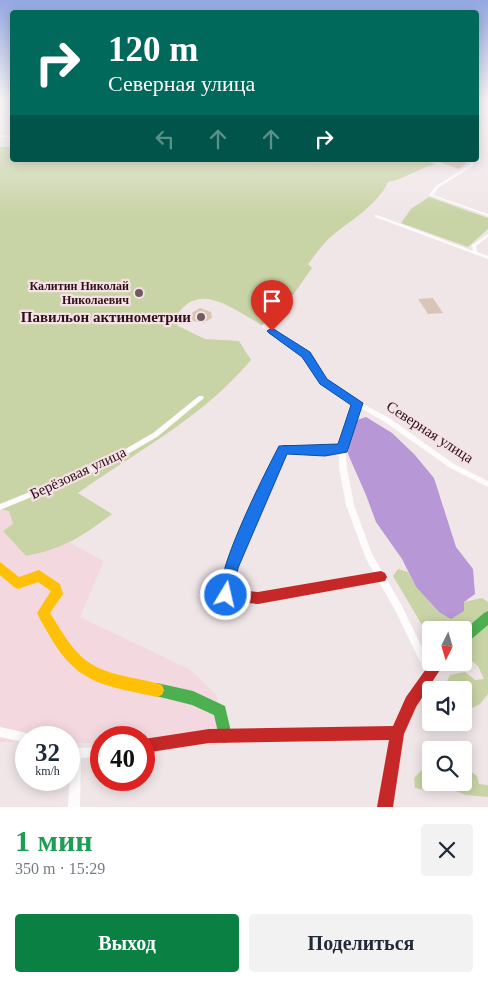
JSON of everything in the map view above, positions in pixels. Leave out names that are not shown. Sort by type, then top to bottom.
[{"type":"street","points":[[472,162],[473,164],[437,187],[430,195],[488,215]]},
{"type":"street","points":[[376,216],[488,258]]},
{"type":"street","points":[[475,252],[474,246],[488,235]]},
{"type":"street","name":"Северная улица","points":[[264,326],[306,355],[323,382],[387,420],[452,466],[488,484]]},
{"type":"street","name":"Берёзовая улица","points":[[0,507],[105,464],[155,434],[201,398]]},
{"type":"street","points":[[357,403],[342,448],[343,468],[350,505],[360,536],[398,607],[430,673],[411,702],[397,733],[385,807]]},
{"type":"street","points":[[342,448],[325,451],[284,449],[231,568],[226,595],[258,598],[381,577]]},
{"type":"street","points":[[0,568],[18,583],[39,576],[56,588],[57,594],[43,613],[63,644],[80,665],[106,678],[193,698],[220,711],[225,736]]},
{"type":"street","points":[[472,631],[488,617]]},
{"type":"street","points":[[0,732],[15,735]]},
{"type":"street","points":[[155,744],[208,736],[397,733]]},
{"type":"street","points":[[73,791],[74,807]]},
{"type":"shaded area","points":[[366,417],[392,433],[414,454],[434,478],[456,547],[473,569],[475,594],[464,602],[464,611],[451,619],[439,612],[416,587],[402,559],[376,522],[348,454],[349,430],[357,420]]},
{"type":"shaded area","points":[[0,505],[104,561],[80,617],[189,669],[217,695],[218,745],[155,744],[155,726],[90,726],[90,743],[80,743],[80,726],[15,726],[15,742],[0,742]]},
{"type":"green space","points":[[0,147],[10,147],[10,162],[430,162],[435,164],[388,182],[371,205],[323,244],[308,264],[312,268],[293,295],[278,297],[276,307],[263,316],[264,326],[217,301],[195,300],[184,306],[175,318],[178,326],[205,339],[239,341],[251,360],[232,381],[191,416],[78,493],[112,514],[72,541],[51,550],[26,556],[3,531],[13,524],[9,511],[0,509]]},
{"type":"green space","points":[[429,197],[488,218],[488,229],[468,247],[401,223],[411,209]]},
{"type":"green space","points":[[398,569],[408,572],[416,587],[439,612],[464,602],[482,598],[488,602],[488,694],[480,704],[472,708],[472,681],[447,681],[450,675],[465,672],[475,680],[484,679],[478,666],[472,661],[472,621],[422,621],[422,625],[393,576]]},
{"type":"green space","points":[[422,770],[422,789],[415,788],[414,778]]},
{"type":"green space","points":[[472,772],[477,776],[479,784],[488,785],[488,797],[466,795],[456,791],[472,791]]},
{"type":"building","points":[[440,162],[467,163],[459,169]]},
{"type":"building","points":[[433,298],[443,313],[428,314],[418,299]]},
{"type":"building","name":"Павильон актинометрии","points":[[200,308],[211,312],[212,318],[203,323],[193,321],[190,314]]},
{"type":"traffic: fast","points":[[472,631],[488,617]]},
{"type":"traffic: fast","points":[[157,690],[193,698],[220,711],[225,736]]},
{"type":"traffic: slow","points":[[0,568],[18,583],[39,576],[56,588],[57,594],[43,613],[64,647],[79,664],[87,670],[106,678],[157,690]]},
{"type":"traffic: jam","points":[[342,448],[325,451],[284,449],[231,568],[226,595],[258,598],[381,577]]},
{"type":"traffic: jam","points":[[385,807],[397,733],[411,702],[433,671]]},
{"type":"traffic: jam","points":[[155,744],[209,736],[397,733]]},
{"type":"place","name":"Калитин Николай Николаевич","points":[[139,293]]},
{"type":"place","name":"Павильон актинометрии","points":[[201,317]]},
{"type":"route","points":[[226,595],[231,568],[284,449],[325,451],[342,448],[344,436],[357,403],[323,382],[306,355],[285,338],[272,331]]}]
